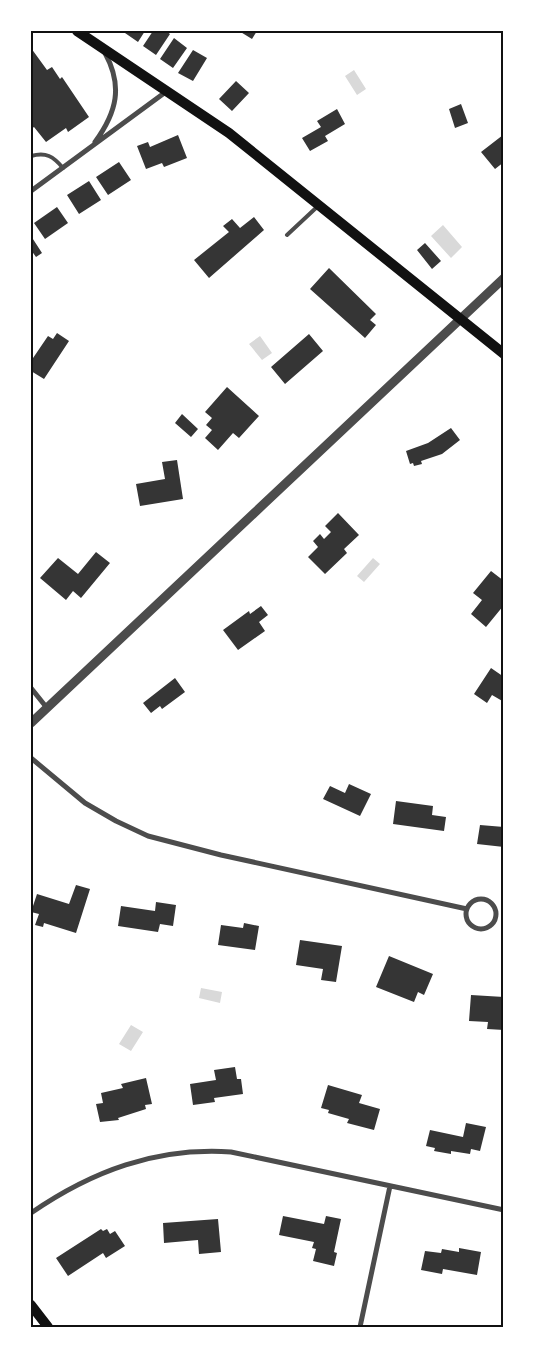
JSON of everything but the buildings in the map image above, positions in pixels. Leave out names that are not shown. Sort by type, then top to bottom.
[{"type":"main road","points":[[77,31],[229,133],[504,354]]},
{"type":"main road","points":[[31,1305],[48,1327]]},
{"type":"street","points":[[92,146],[110,118],[115,102],[115,75],[102,48]]},
{"type":"street","points":[[31,191],[167,91]]},
{"type":"street","points":[[31,723],[504,278]]},
{"type":"street","points":[[31,688],[48,708]]},
{"type":"street","points":[[31,758],[85,803],[116,821],[148,836],[220,856],[467,909]]},
{"type":"street","points":[[483,899],[492,904],[495,918],[486,928],[476,928],[467,918],[467,909],[473,901],[483,899]]},
{"type":"street","points":[[31,1213],[68,1188],[112,1168],[159,1156],[203,1150],[231,1152],[504,1210]]},
{"type":"street","points":[[360,1327],[390,1186]]},
{"type":"lane","points":[[31,156],[46,154],[56,160],[63,168]]},
{"type":"lane","points":[[287,234],[319,205]]},
{"type":"shaded area","points":[[354,70],[366,89],[357,95],[345,76]]},
{"type":"shaded area","points":[[443,225],[462,247],[451,258],[431,236]]},
{"type":"shaded area","points":[[260,336],[272,353],[262,360],[249,344]]},
{"type":"shaded area","points":[[373,558],[380,564],[364,582],[357,576]]},
{"type":"shaded area","points":[[201,988],[222,992],[220,1003],[199,998]]},
{"type":"shaded area","points":[[131,1025],[143,1032],[131,1051],[119,1044]]}]
